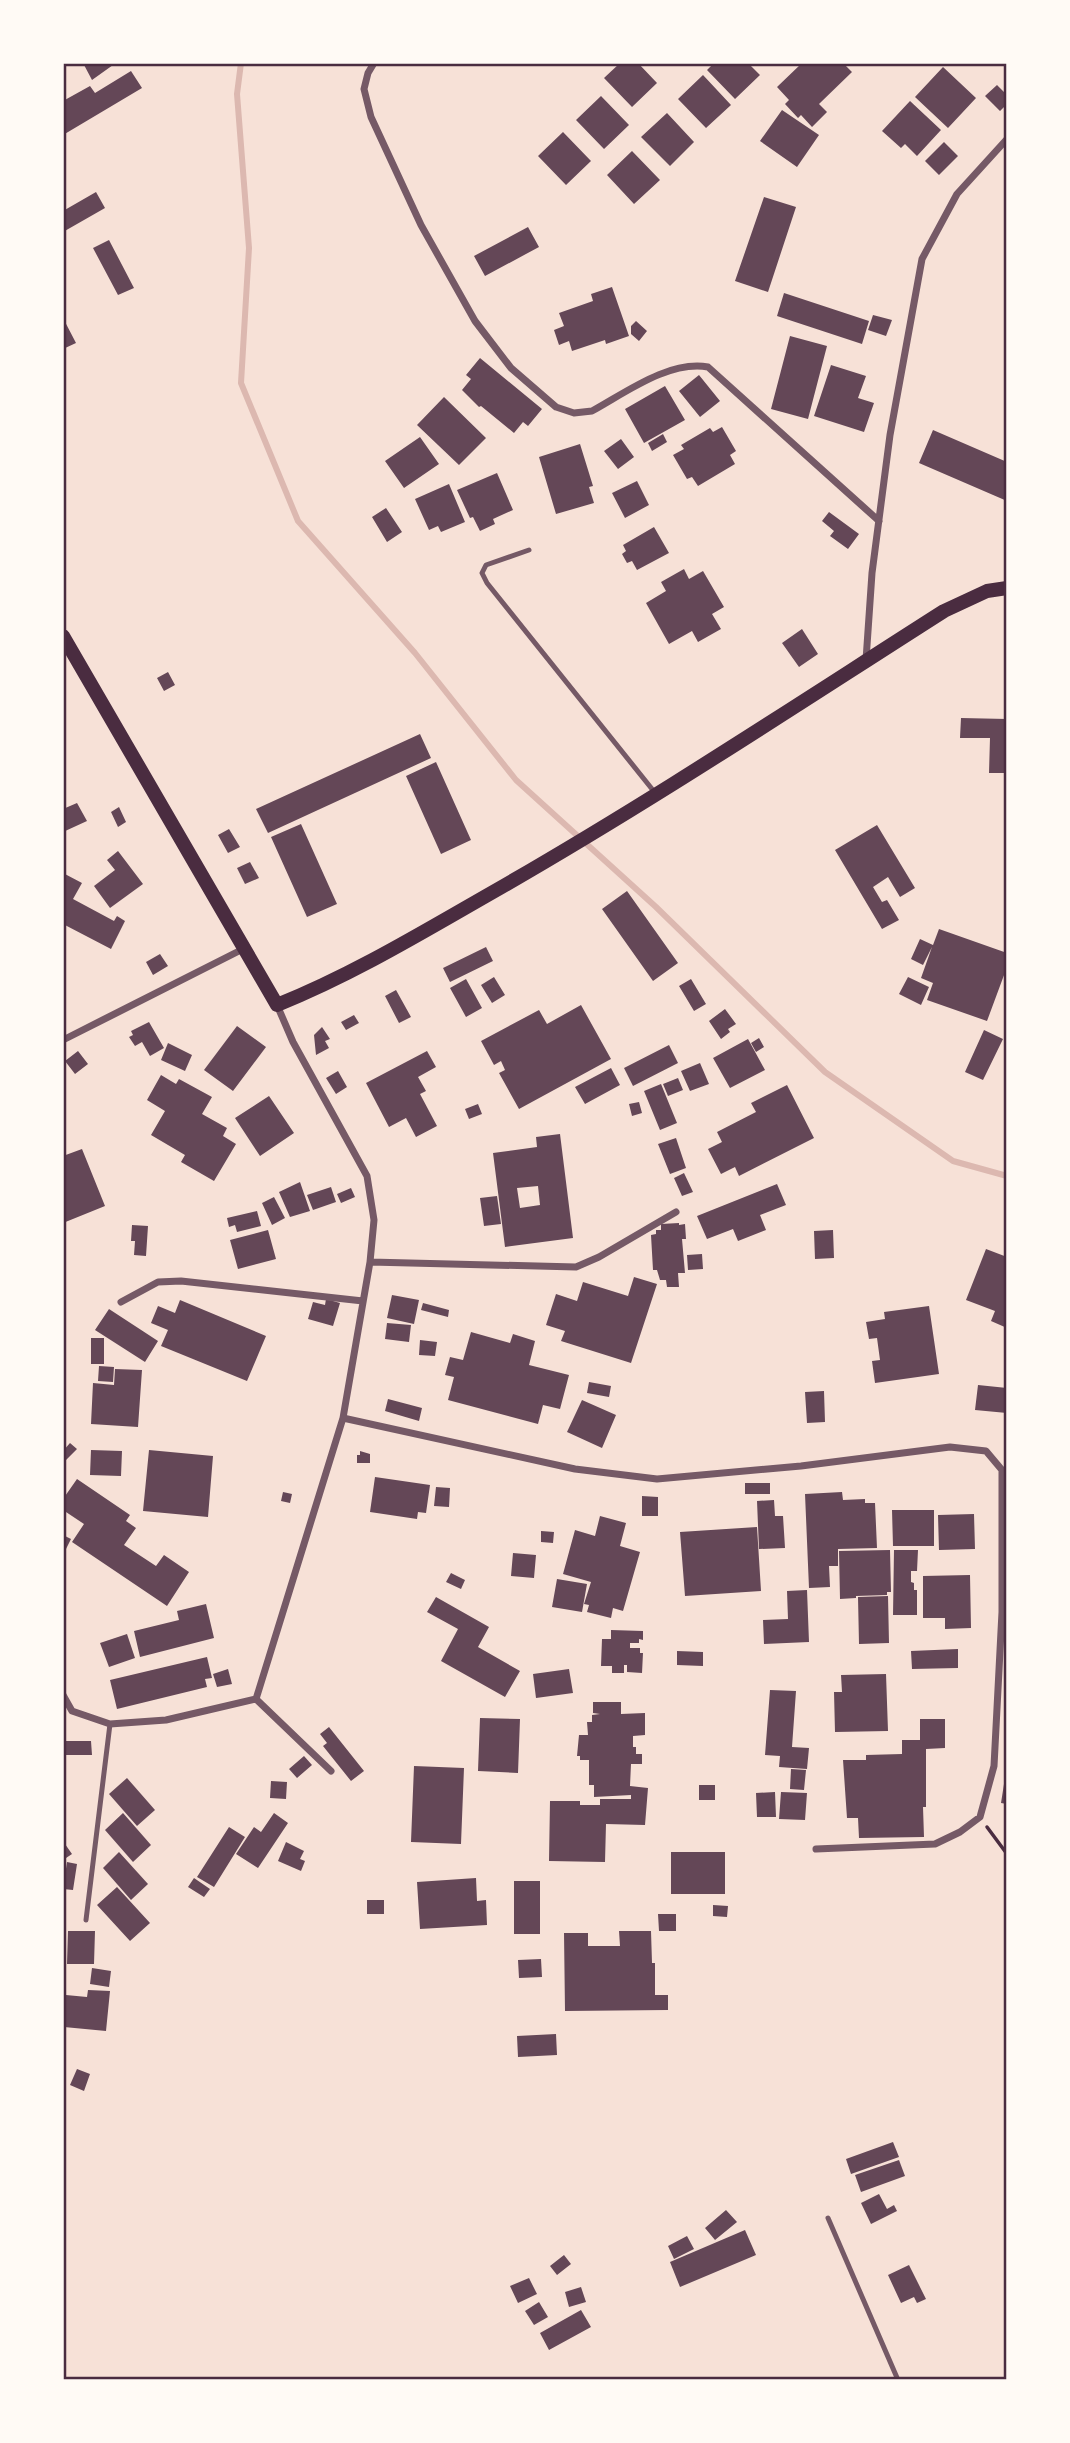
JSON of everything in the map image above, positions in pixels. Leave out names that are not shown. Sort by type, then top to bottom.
[{"type":"main road","points":[[63,636],[277,1005],[411,939],[559,854],[944,611],[987,591],[1007,588]]},
{"type":"street","points":[[374,63],[364,89],[371,117],[428,237],[475,321],[511,368],[556,407],[580,412],[592,411],[666,371],[688,365],[708,367],[878,521]]},
{"type":"street","points":[[866,661],[878,521],[890,435],[922,259],[957,194],[1007,139]]},
{"type":"street","points":[[63,1040],[243,949]]},
{"type":"street","points":[[256,1699],[343,1418],[370,1262],[374,1220],[367,1177],[293,1042],[277,1005]]},
{"type":"street","points":[[370,1262],[576,1267],[676,1212]]},
{"type":"street","points":[[121,1302],[158,1282],[181,1281],[363,1301]]},
{"type":"street","points":[[343,1418],[575,1469],[657,1479],[801,1466],[950,1447],[986,1451],[1002,1470],[1002,1612],[995,1766],[980,1816],[960,1832],[935,1844],[816,1849]]},
{"type":"street","points":[[63,1695],[72,1711],[110,1724],[166,1720],[256,1699]]},
{"type":"street","points":[[256,1699],[331,1771]]},
{"type":"lane","points":[[529,550],[486,565],[482,573],[486,583],[656,794]]},
{"type":"lane","points":[[86,1920],[110,1724]]},
{"type":"lane","points":[[828,2218],[898,2380]]},
{"type":"path","points":[[980,1816],[1007,1854]]},
{"type":"building","points":[[83,63],[112,63],[113,65],[92,80]]},
{"type":"building","points":[[620,63],[638,63],[657,83],[632,107],[604,78]]},
{"type":"building","points":[[714,63],[748,63],[760,75],[735,99],[707,70]]},
{"type":"building","points":[[802,63],[843,63],[852,72],[819,104],[827,112],[812,127],[801,115],[798,118],[785,104],[789,100],[777,87]]},
{"type":"building","points":[[943,67],[976,98],[948,128],[915,97]]},
{"type":"building","points":[[131,71],[142,88],[63,135],[63,101],[90,86],[95,93]]},
{"type":"building","points":[[703,75],[731,105],[706,128],[678,99]]},
{"type":"building","points":[[997,85],[1007,95],[1007,104],[1000,111],[985,96]]},
{"type":"building","points":[[601,96],[629,125],[604,149],[576,120]]},
{"type":"building","points":[[910,101],[941,130],[917,156],[905,144],[901,148],[882,131]]},
{"type":"building","points":[[782,110],[819,135],[797,167],[760,141]]},
{"type":"building","points":[[667,113],[694,142],[670,166],[641,137]]},
{"type":"building","points":[[563,132],[591,161],[566,185],[538,156]]},
{"type":"building","points":[[944,142],[958,156],[939,175],[925,161]]},
{"type":"building","points":[[632,151],[660,180],[634,204],[607,175]]},
{"type":"building","points":[[96,192],[105,208],[63,232],[63,211]]},
{"type":"building","points":[[764,197],[796,207],[768,292],[735,281]]},
{"type":"building","points":[[528,227],[539,247],[485,276],[474,256]]},
{"type":"building","points":[[109,240],[134,288],[118,295],[93,248]]},
{"type":"building","points":[[612,287],[629,336],[606,344],[605,340],[572,351],[569,341],[559,345],[554,330],[564,326],[559,313],[593,301],[591,294]]},
{"type":"building","points":[[784,293],[869,321],[862,344],[777,316]]},
{"type":"building","points":[[873,315],[892,320],[886,336],[868,330]]},
{"type":"building","points":[[63,318],[76,343],[63,349]]},
{"type":"building","points":[[636,321],[647,331],[639,341],[631,334],[631,326]]},
{"type":"building","points":[[790,336],[827,346],[808,419],[771,409]]},
{"type":"building","points":[[480,358],[542,409],[528,426],[523,422],[514,433],[479,407],[462,390],[471,379],[466,375]]},
{"type":"building","points":[[831,365],[866,376],[858,398],[874,403],[864,432],[814,416]]},
{"type":"building","points":[[699,375],[720,401],[700,417],[679,391]]},
{"type":"building","points":[[665,386],[685,420],[644,443],[625,409]]},
{"type":"building","points":[[444,397],[486,438],[459,465],[417,425]]},
{"type":"building","points":[[722,427],[736,451],[730,455],[735,464],[698,486],[692,477],[687,479],[673,455],[684,449],[681,445],[710,428],[713,432]]},
{"type":"building","points":[[933,430],[1007,462],[1007,501],[919,463]]},
{"type":"building","points":[[663,434],[667,442],[652,451],[648,443]]},
{"type":"building","points":[[420,437],[439,464],[404,488],[385,461]]},
{"type":"building","points":[[621,439],[634,457],[618,469],[604,451]]},
{"type":"building","points":[[580,444],[593,486],[589,487],[594,503],[556,514],[539,457]]},
{"type":"building","points":[[497,473],[513,510],[493,519],[495,524],[480,531],[473,517],[470,518],[457,490]]},
{"type":"building","points":[[637,481],[649,505],[625,518],[612,493]]},
{"type":"building","points":[[449,484],[465,522],[441,532],[438,526],[429,530],[415,499]]},
{"type":"building","points":[[386,508],[402,532],[387,542],[372,517]]},
{"type":"building","points":[[829,512],[859,534],[848,549],[830,536],[834,531],[822,521]]},
{"type":"building","points":[[654,527],[669,553],[637,570],[632,561],[627,563],[622,554],[626,551],[623,545]]},
{"type":"building","points":[[684,569],[689,579],[703,571],[724,607],[712,614],[721,629],[698,642],[692,631],[669,644],[646,603],[666,591],[661,582]]},
{"type":"building","points":[[802,629],[818,654],[799,667],[782,643]]},
{"type":"building","points":[[168,672],[175,685],[164,691],[157,678]]},
{"type":"building","points":[[961,718],[1007,719],[1007,773],[989,773],[990,738],[960,738]]},
{"type":"building","points":[[420,734],[431,758],[268,833],[256,809]]},
{"type":"building","points":[[436,762],[471,840],[441,854],[406,776]]},
{"type":"building","points":[[77,803],[87,821],[63,832],[63,809]]},
{"type":"building","points":[[119,807],[126,822],[118,827],[111,812]]},
{"type":"building","points":[[301,824],[337,904],[307,917],[271,837]]},
{"type":"building","points":[[877,825],[915,888],[900,897],[888,877],[873,887],[882,902],[887,900],[899,920],[882,929],[835,850]]},
{"type":"building","points":[[229,829],[240,847],[228,853],[218,835]]},
{"type":"building","points":[[118,851],[143,884],[110,908],[94,886],[115,870],[107,860]]},
{"type":"building","points":[[250,862],[259,878],[245,884],[237,868]]},
{"type":"building","points":[[63,873],[82,883],[73,899],[114,921],[117,916],[125,921],[111,949],[63,924]]},
{"type":"building","points":[[627,891],[678,963],[653,981],[602,909]]},
{"type":"building","points":[[939,929],[1007,953],[1007,967],[987,1021],[927,1000],[933,983],[921,978],[932,947],[923,965],[911,959],[920,939],[933,945]]},
{"type":"building","points":[[486,947],[493,961],[450,982],[443,968]]},
{"type":"building","points":[[160,954],[168,966],[153,975],[146,962]]},
{"type":"building","points":[[494,977],[505,995],[492,1003],[481,985]]},
{"type":"building","points":[[908,977],[929,987],[921,1005],[899,994]]},
{"type":"building","points":[[466,979],[482,1008],[466,1017],[450,988]]},
{"type":"building","points":[[691,979],[706,1004],[694,1011],[679,986]]},
{"type":"building","points":[[396,990],[411,1017],[399,1023],[385,996]]},
{"type":"building","points":[[581,1005],[611,1059],[519,1109],[499,1073],[505,1070],[501,1061],[494,1065],[481,1041],[539,1010],[547,1024]]},
{"type":"building","points":[[725,1009],[736,1024],[728,1029],[730,1032],[721,1039],[709,1021]]},
{"type":"building","points":[[354,1015],[359,1023],[346,1030],[341,1022]]},
{"type":"building","points":[[149,1022],[164,1048],[150,1056],[142,1042],[135,1046],[129,1037],[133,1035],[131,1031]]},
{"type":"building","points":[[237,1026],[266,1047],[233,1091],[204,1070]]},
{"type":"building","points":[[322,1027],[330,1039],[325,1041],[329,1048],[316,1055],[314,1035]]},
{"type":"building","points":[[984,1030],[1003,1039],[983,1080],[965,1072]]},
{"type":"building","points":[[759,1038],[764,1047],[756,1052],[751,1043]]},
{"type":"building","points":[[748,1039],[765,1070],[730,1088],[713,1058]]},
{"type":"building","points":[[168,1043],[192,1055],[185,1071],[161,1060]]},
{"type":"building","points":[[669,1045],[678,1063],[633,1086],[624,1068]]},
{"type":"building","points":[[78,1051],[88,1064],[75,1074],[65,1061]]},
{"type":"building","points":[[427,1051],[436,1067],[418,1077],[426,1091],[420,1094],[437,1126],[416,1137],[406,1118],[389,1127],[366,1083]]},
{"type":"building","points":[[700,1063],[709,1084],[690,1091],[681,1071]]},
{"type":"building","points":[[611,1068],[620,1085],[585,1104],[575,1087]]},
{"type":"building","points":[[338,1071],[347,1087],[336,1094],[326,1078]]},
{"type":"building","points":[[161,1075],[176,1084],[179,1079],[212,1097],[202,1114],[227,1128],[223,1136],[236,1144],[214,1181],[181,1162],[185,1155],[151,1135],[165,1111],[147,1100]]},
{"type":"building","points":[[678,1078],[683,1090],[668,1096],[663,1084]]},
{"type":"building","points":[[661,1084],[677,1123],[660,1130],[644,1091]]},
{"type":"building","points":[[787,1085],[814,1138],[739,1176],[735,1167],[721,1174],[708,1149],[722,1142],[717,1132],[756,1112],[751,1103]]},
{"type":"building","points":[[269,1096],[294,1133],[260,1156],[235,1118]]},
{"type":"building","points":[[639,1102],[642,1113],[632,1116],[629,1104]]},
{"type":"building","points":[[478,1104],[482,1114],[469,1119],[465,1109]]},
{"type":"building","points":[[560,1134],[573,1238],[505,1247],[493,1153],[537,1147],[536,1137]],"holes":[[[538,1186],[540,1205],[520,1208],[517,1188]]]},
{"type":"building","points":[[676,1138],[686,1168],[670,1174],[658,1144]]},
{"type":"building","points":[[82,1149],[105,1206],[63,1223],[63,1156]]},
{"type":"building","points":[[684,1173],[693,1192],[682,1196],[674,1178]]},
{"type":"building","points":[[300,1182],[310,1211],[290,1217],[279,1192]]},
{"type":"building","points":[[777,1184],[786,1205],[760,1215],[766,1230],[738,1241],[733,1229],[707,1239],[697,1216]]},
{"type":"building","points":[[331,1187],[336,1202],[313,1210],[307,1195]]},
{"type":"building","points":[[351,1188],[355,1197],[341,1203],[337,1194]]},
{"type":"building","points":[[497,1196],[501,1224],[484,1226],[480,1198]]},
{"type":"building","points":[[274,1197],[285,1218],[272,1225],[262,1203]]},
{"type":"building","points":[[257,1211],[261,1226],[237,1232],[235,1225],[229,1227],[227,1218]]},
{"type":"building","points":[[661,1224],[685,1224],[686,1239],[682,1239],[685,1273],[678,1273],[679,1287],[667,1287],[666,1280],[660,1280],[657,1270],[653,1270],[651,1235],[656,1234],[656,1230],[661,1230]]},
{"type":"building","points":[[132,1225],[148,1226],[146,1256],[134,1255]]},
{"type":"building","points":[[268,1230],[276,1259],[238,1269],[230,1240]]},
{"type":"building","points":[[833,1230],[834,1258],[815,1259],[814,1231]]},
{"type":"building","points":[[986,1249],[1007,1257],[1007,1328],[991,1321],[995,1311],[966,1300]]},
{"type":"building","points":[[702,1254],[703,1269],[688,1270],[687,1255]]},
{"type":"building","points":[[634,1277],[657,1284],[631,1363],[561,1341],[565,1331],[546,1325],[556,1294],[577,1301],[583,1282],[628,1296]]},
{"type":"building","points":[[392,1295],[419,1300],[414,1324],[387,1318]]},
{"type":"building","points":[[326,1299],[340,1303],[333,1326],[308,1319],[313,1302],[325,1305]]},
{"type":"building","points":[[180,1300],[266,1336],[247,1381],[161,1346],[168,1330],[151,1323],[158,1306],[175,1313]]},
{"type":"building","points":[[423,1303],[449,1310],[448,1317],[421,1310]]},
{"type":"building","points":[[929,1306],[939,1374],[875,1383],[872,1361],[880,1360],[877,1338],[869,1339],[866,1322],[885,1319],[884,1312]]},
{"type":"building","points":[[109,1309],[158,1341],[145,1362],[95,1330]]},
{"type":"building","points":[[387,1323],[411,1325],[409,1342],[385,1339]]},
{"type":"building","points":[[471,1332],[510,1343],[513,1334],[535,1341],[529,1365],[569,1375],[560,1409],[543,1405],[538,1424],[448,1400],[454,1377],[445,1375],[450,1357],[463,1360]]},
{"type":"building","points":[[91,1338],[104,1338],[104,1364],[91,1364]]},
{"type":"building","points":[[420,1340],[437,1342],[435,1356],[419,1355]]},
{"type":"building","points":[[99,1366],[114,1367],[113,1382],[98,1381]]},
{"type":"building","points":[[115,1369],[142,1370],[138,1427],[91,1424],[93,1383],[114,1385]]},
{"type":"building","points":[[589,1382],[611,1386],[609,1397],[587,1393]]},
{"type":"building","points":[[978,1385],[1007,1388],[1007,1413],[975,1410]]},
{"type":"building","points":[[824,1391],[825,1422],[807,1423],[805,1392]]},
{"type":"building","points":[[388,1399],[422,1408],[419,1421],[385,1411]]},
{"type":"building","points":[[582,1400],[616,1415],[602,1448],[567,1432]]},
{"type":"building","points":[[70,1443],[77,1449],[63,1463],[63,1451]]},
{"type":"building","points":[[91,1450],[122,1451],[121,1476],[90,1475]]},
{"type":"building","points":[[149,1450],[213,1456],[208,1517],[143,1511]]},
{"type":"building","points":[[360,1451],[370,1454],[370,1463],[357,1463]]},
{"type":"building","points":[[375,1477],[430,1485],[426,1513],[418,1512],[417,1519],[370,1512]]},
{"type":"building","points":[[77,1479],[130,1515],[126,1521],[136,1528],[124,1545],[156,1566],[164,1555],[189,1572],[167,1606],[72,1542],[84,1524],[63,1510],[63,1499]]},
{"type":"building","points":[[745,1483],[770,1483],[770,1494],[745,1494]]},
{"type":"building","points":[[436,1487],[450,1488],[449,1507],[434,1506]]},
{"type":"building","points":[[283,1492],[292,1494],[290,1503],[281,1501]]},
{"type":"building","points":[[842,1492],[843,1500],[865,1499],[865,1503],[875,1503],[877,1548],[838,1549],[838,1566],[829,1566],[830,1587],[809,1588],[805,1494]]},
{"type":"building","points":[[642,1496],[658,1497],[658,1516],[642,1516]]},
{"type":"building","points":[[774,1500],[775,1516],[783,1516],[785,1548],[759,1549],[757,1501]]},
{"type":"building","points":[[892,1510],[934,1510],[934,1546],[893,1546]]},
{"type":"building","points":[[974,1514],[975,1549],[939,1550],[938,1515]]},
{"type":"building","points":[[600,1516],[626,1523],[620,1546],[640,1552],[623,1611],[613,1608],[611,1618],[587,1612],[589,1605],[584,1604],[591,1582],[563,1574],[575,1530],[595,1536]]},
{"type":"building","points":[[757,1527],[761,1591],[685,1596],[680,1532]]},
{"type":"building","points":[[541,1531],[554,1532],[553,1543],[541,1542]]},
{"type":"building","points":[[63,1535],[71,1539],[63,1555]]},
{"type":"building","points":[[890,1550],[891,1592],[887,1592],[887,1595],[840,1599],[839,1551]]},
{"type":"building","points":[[894,1550],[918,1550],[917,1571],[911,1571],[911,1582],[914,1583],[914,1590],[917,1590],[917,1615],[893,1615]]},
{"type":"building","points":[[513,1553],[536,1555],[534,1578],[511,1576]]},
{"type":"building","points":[[451,1573],[465,1580],[461,1589],[446,1582]]},
{"type":"building","points":[[970,1575],[971,1628],[945,1629],[945,1618],[923,1618],[923,1576]]},
{"type":"building","points":[[557,1579],[587,1584],[582,1612],[552,1607]]},
{"type":"building","points":[[807,1590],[809,1642],[764,1644],[763,1620],[788,1619],[787,1591]]},
{"type":"building","points":[[888,1596],[889,1643],[859,1644],[858,1597]]},
{"type":"building","points":[[436,1597],[489,1627],[478,1647],[520,1671],[505,1697],[441,1661],[458,1629],[427,1612]]},
{"type":"building","points":[[206,1604],[214,1638],[140,1657],[134,1631],[179,1620],[177,1611]]},
{"type":"building","points":[[611,1630],[643,1631],[643,1640],[630,1643],[630,1648],[640,1648],[640,1653],[643,1653],[642,1673],[627,1672],[627,1665],[624,1665],[624,1673],[612,1673],[612,1666],[601,1666],[602,1639],[611,1639]]},
{"type":"building","points":[[127,1634],[135,1658],[109,1667],[100,1643]]},
{"type":"building","points":[[958,1649],[958,1668],[912,1669],[911,1651]]},
{"type":"building","points":[[677,1651],[703,1652],[703,1666],[677,1665]]},
{"type":"building","points":[[207,1657],[212,1678],[205,1679],[207,1687],[117,1709],[110,1680]]},
{"type":"building","points":[[228,1669],[232,1684],[217,1687],[213,1674]]},
{"type":"building","points":[[569,1669],[573,1693],[536,1698],[533,1674]]},
{"type":"building","points":[[886,1674],[888,1731],[835,1732],[834,1692],[842,1692],[841,1675]]},
{"type":"building","points":[[770,1690],[796,1691],[792,1747],[809,1748],[807,1769],[779,1767],[780,1756],[765,1755]]},
{"type":"building","points":[[593,1702],[621,1702],[621,1714],[645,1713],[645,1735],[633,1736],[633,1747],[636,1747],[636,1754],[642,1754],[642,1764],[631,1764],[630,1786],[648,1788],[645,1825],[606,1824],[605,1862],[549,1861],[550,1801],[580,1801],[580,1805],[600,1805],[600,1799],[631,1799],[631,1795],[594,1797],[594,1785],[589,1785],[589,1760],[580,1760],[580,1756],[577,1756],[579,1735],[588,1735],[587,1722],[592,1722],[592,1715],[600,1714],[593,1713]]},
{"type":"building","points":[[480,1718],[520,1719],[518,1773],[478,1771]]},
{"type":"building","points":[[920,1719],[945,1719],[945,1748],[926,1749],[924,1837],[859,1838],[858,1818],[847,1818],[843,1760],[866,1760],[866,1755],[902,1754],[902,1740],[920,1740]]},
{"type":"building","points":[[329,1727],[364,1771],[351,1781],[323,1746],[327,1743],[320,1734]]},
{"type":"building","points":[[63,1741],[91,1741],[92,1755],[63,1755]]},
{"type":"building","points":[[304,1756],[312,1765],[297,1778],[289,1769]]},
{"type":"building","points":[[414,1766],[464,1768],[461,1844],[411,1842]]},
{"type":"building","points":[[791,1769],[806,1770],[804,1790],[790,1789]]},
{"type":"building","points":[[127,1778],[155,1810],[137,1826],[109,1794]]},
{"type":"building","points":[[271,1781],[287,1782],[286,1799],[270,1798]]},
{"type":"building","points":[[1004,1784],[1007,1784],[1007,1804],[1001,1803]]},
{"type":"building","points":[[699,1785],[715,1785],[715,1800],[699,1800]]},
{"type":"building","points":[[775,1792],[776,1817],[757,1817],[756,1793]]},
{"type":"building","points":[[781,1792],[807,1793],[805,1820],[779,1819]]},
{"type":"building","points":[[123,1813],[151,1845],[133,1862],[105,1830]]},
{"type":"building","points":[[274,1813],[288,1823],[258,1868],[236,1854],[254,1827],[261,1832]]},
{"type":"building","points":[[229,1827],[245,1837],[214,1887],[197,1877]]},
{"type":"building","points":[[286,1842],[304,1851],[300,1859],[305,1861],[301,1871],[278,1861]]},
{"type":"building","points":[[65,1844],[72,1854],[63,1860],[63,1846]]},
{"type":"building","points":[[119,1852],[148,1884],[131,1900],[103,1868]]},
{"type":"building","points":[[671,1852],[725,1852],[725,1894],[671,1894]]},
{"type":"building","points":[[67,1862],[77,1864],[73,1890],[63,1889]]},
{"type":"building","points":[[194,1878],[210,1889],[204,1897],[188,1887]]},
{"type":"building","points":[[476,1878],[477,1901],[486,1900],[487,1925],[420,1929],[417,1882]]},
{"type":"building","points":[[514,1881],[540,1881],[540,1934],[514,1934]]},
{"type":"building","points":[[117,1887],[150,1923],[130,1941],[97,1905]]},
{"type":"building","points":[[367,1900],[384,1900],[384,1914],[367,1914]]},
{"type":"building","points":[[713,1905],[728,1906],[727,1917],[713,1916]]},
{"type":"building","points":[[658,1914],[676,1914],[676,1931],[659,1931]]},
{"type":"building","points":[[68,1931],[95,1931],[94,1964],[67,1964]]},
{"type":"building","points":[[619,1931],[651,1931],[655,1995],[668,1995],[668,2010],[565,2011],[564,1933],[588,1933],[588,1946],[620,1946]]},
{"type":"building","points":[[541,1959],[542,1977],[519,1978],[518,1960]]},
{"type":"building","points":[[92,1968],[111,1971],[109,1987],[90,1984]]},
{"type":"building","points":[[88,1990],[110,1991],[106,2031],[64,2027],[66,1995],[87,1997]]},
{"type":"building","points":[[556,2034],[557,2055],[518,2057],[517,2036]]},
{"type":"building","points":[[77,2069],[90,2074],[84,2091],[70,2085]]},
{"type":"building","points":[[893,2142],[899,2157],[851,2174],[846,2159]]},
{"type":"building","points":[[899,2160],[905,2176],[861,2192],[855,2175]]},
{"type":"building","points":[[879,2194],[887,2209],[894,2205],[897,2211],[871,2224],[861,2203]]},
{"type":"building","points":[[726,2210],[737,2222],[715,2240],[705,2228]]},
{"type":"building","points":[[745,2230],[756,2255],[680,2287],[670,2262]]},
{"type":"building","points":[[687,2236],[694,2249],[674,2259],[668,2246]]},
{"type":"building","points":[[564,2255],[571,2264],[557,2275],[550,2266]]},
{"type":"building","points":[[909,2265],[926,2299],[917,2303],[914,2297],[901,2303],[888,2275]]},
{"type":"building","points":[[529,2278],[537,2294],[518,2303],[510,2286]]},
{"type":"building","points":[[581,2287],[586,2302],[569,2307],[565,2292]]},
{"type":"building","points":[[539,2302],[548,2317],[534,2325],[525,2311]]},
{"type":"building","points":[[581,2310],[591,2327],[549,2350],[540,2333]]},
{"type":"waterway","points":[[241,63],[237,94],[249,248],[241,383],[298,521],[415,653],[516,780],[656,907],[825,1072],[953,1161],[1007,1176]]}]
